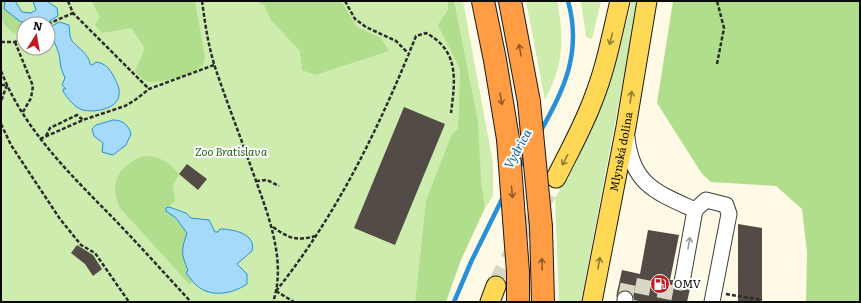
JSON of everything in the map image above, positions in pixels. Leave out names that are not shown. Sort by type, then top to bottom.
[{"type":"highway","points":[[482,1],[495,60],[508,139],[518,272],[518,302]]},
{"type":"highway","points":[[510,1],[529,102],[541,226],[543,302]]},
{"type":"main road","points":[[556,178],[594,100],[607,56],[620,1]]},
{"type":"main road","name":"Mlynská dolina","points":[[592,302],[626,127],[647,1]]},
{"type":"street","points":[[626,127],[628,150],[636,173],[646,184],[666,197],[695,210]]},
{"type":"street","points":[[682,282],[695,210],[706,200],[726,205],[729,214],[716,297]]},
{"type":"path","points":[[68,1],[73,13],[149,89]]},
{"type":"path","points":[[202,1],[206,32],[214,66],[272,226],[275,250],[276,291],[273,302]]},
{"type":"path","points":[[345,1],[355,19],[366,27],[396,41],[409,54]]},
{"type":"path","points":[[717,1],[724,28],[717,64]]},
{"type":"path","points":[[56,20],[73,13]]},
{"type":"path","points":[[276,291],[316,236],[346,187],[405,66],[416,36],[426,33],[435,38],[450,55],[455,78],[451,113]]},
{"type":"path","points":[[1,42],[15,42],[33,86],[31,98],[23,112]]},
{"type":"path","points":[[40,139],[83,120],[126,106],[149,89],[214,66]]},
{"type":"path","points":[[1,71],[7,85],[40,139],[67,170],[191,302]]},
{"type":"path","points":[[1,85],[7,85]]},
{"type":"path","points":[[1,100],[7,85]]},
{"type":"path","points":[[46,136],[50,128],[77,115],[83,120]]},
{"type":"path","points":[[1,124],[23,165],[60,219],[81,245],[95,253],[129,302]]},
{"type":"path","points":[[256,180],[267,180],[280,186]]},
{"type":"path","points":[[272,226],[286,236],[300,240],[316,236]]},
{"type":"path","points":[[276,291],[294,302]]},
{"type":"path","points":[[716,297],[762,300]]},
{"type":"green space","name":"Zoo Bratislava","points":[[1,1],[451,1],[460,69],[458,128],[451,136],[426,200],[415,302],[1,302]]},
{"type":"green space","points":[[1,1],[5,1],[4,9],[16,18],[16,32],[14,33],[6,27],[1,11]]},
{"type":"green space","points":[[92,1],[195,1],[205,57],[203,65],[192,72],[176,78],[153,82],[145,80],[135,71],[145,48],[131,28],[102,33],[95,25],[100,16]]},
{"type":"green space","points":[[255,1],[341,1],[357,27],[381,38],[389,51],[315,75],[302,70],[300,51],[271,20],[264,5]]},
{"type":"green space","points":[[448,1],[454,1],[478,122],[481,180],[485,208],[461,260],[446,302],[415,302],[426,200],[451,136],[458,128],[460,69],[438,25],[448,10]]},
{"type":"green space","points":[[454,1],[463,1],[493,163],[493,196],[485,208]]},
{"type":"green space","points":[[526,1],[557,1],[560,15],[561,52],[559,64],[545,100]]},
{"type":"green space","points":[[581,1],[601,1],[592,39],[586,37]]},
{"type":"green space","points":[[632,1],[638,1],[581,302],[559,302],[555,198],[576,162],[595,123],[615,66]]},
{"type":"green space","points":[[673,1],[860,1],[860,302],[806,302],[807,252],[802,209],[776,186],[711,182],[702,174],[657,103]]},
{"type":"green space","points":[[143,156],[164,160],[179,174],[173,185],[175,201],[166,208],[184,228],[187,234],[183,252],[188,271],[187,273],[192,281],[190,285],[120,208],[115,191],[118,176],[128,165]]},
{"type":"water","points":[[5,1],[15,1],[22,12],[31,13],[36,10],[33,1],[47,1],[57,8],[58,16],[16,16],[16,18],[4,9]]},
{"type":"water","points":[[59,22],[69,25],[72,41],[88,57],[90,64],[92,65],[96,62],[109,69],[118,86],[119,92],[118,100],[110,107],[93,111],[80,109],[69,100],[63,91],[63,89],[66,89],[62,85],[65,78],[56,46],[56,24]]},
{"type":"water","points":[[113,120],[125,124],[129,128],[131,134],[126,145],[113,155],[102,152],[103,143],[94,136],[92,129],[96,125]]},
{"type":"water","points":[[169,207],[186,213],[191,218],[209,220],[215,232],[218,232],[220,229],[230,230],[247,236],[253,245],[252,251],[237,264],[247,274],[247,284],[234,291],[213,293],[200,288],[194,283],[186,273],[188,270],[183,256],[183,248],[187,233],[176,218],[166,211],[166,208]]},
{"type":"building","points":[[404,107],[445,124],[395,245],[354,228]]},
{"type":"building","points":[[187,164],[207,179],[198,190],[179,174]]},
{"type":"building","points":[[738,224],[762,228],[762,302],[738,302]]},
{"type":"building","points":[[648,230],[679,235],[670,280],[673,280],[674,285],[680,291],[685,290],[691,284],[687,302],[643,302],[634,300],[633,294],[625,290],[620,291],[616,297],[622,270],[640,274]]},
{"type":"building","points":[[77,245],[93,255],[102,269],[93,276],[85,264],[71,253]]},
{"type":"waterway","name":"Vydrica","points":[[540,132],[564,85],[569,69],[573,37],[572,19],[568,1]]},
{"type":"waterway","name":"Vydrica","points":[[518,170],[526,155]]},
{"type":"waterway","name":"Vydrica","points":[[454,302],[471,262],[505,193]]},
{"type":"tunnel","points":[[496,286],[524,232],[556,178]]},
{"type":"tunnel","points":[[625,299],[628,284],[679,294]]},
{"type":"place","name":"OMV","points":[[660,284]]}]
